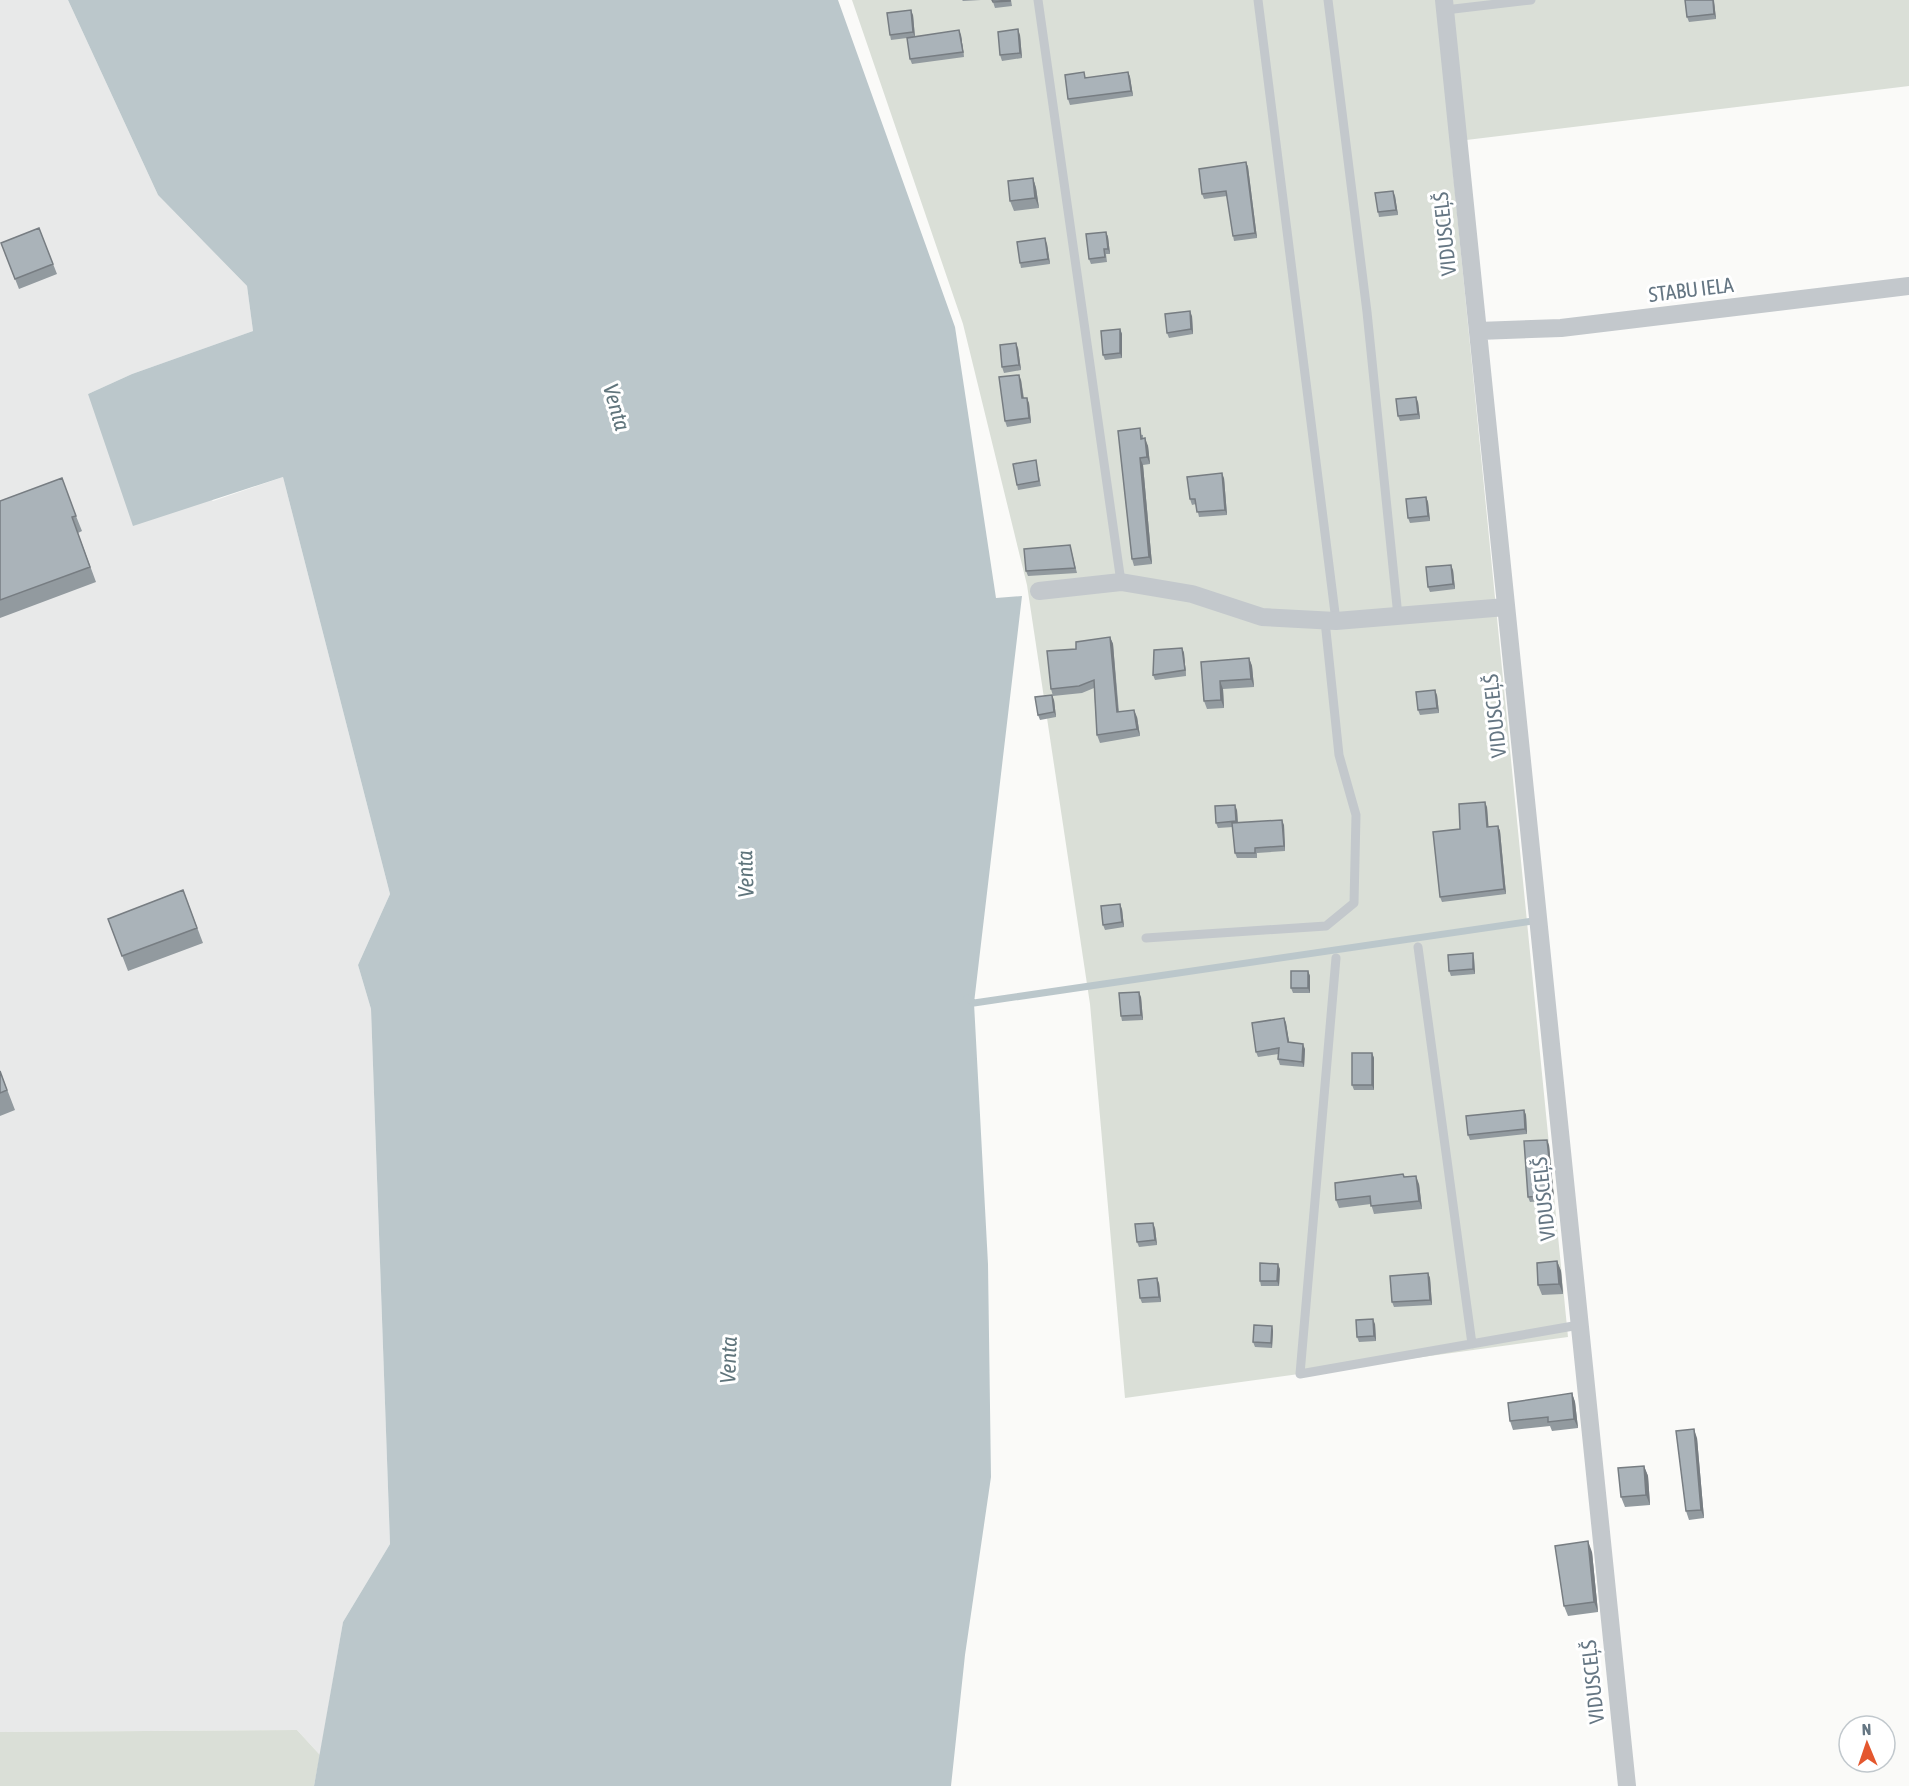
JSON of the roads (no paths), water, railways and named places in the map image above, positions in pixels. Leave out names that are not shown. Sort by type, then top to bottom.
[{"type":"street","name":"VIDUSCEĻŠ","points":[[1444,5],[1627,1786]]},
{"type":"street","name":"STABU IELA","points":[[1478,331],[1561,328],[1909,286]]},
{"type":"street","points":[[1039,591],[1120,582],[1192,594],[1262,617],[1330,621],[1506,608]]},
{"type":"lane","points":[[1038,0],[1120,582]]},
{"type":"lane","points":[[1146,938],[1326,926],[1354,903],[1356,815],[1339,755],[1330,621],[1258,0]]},
{"type":"lane","points":[[1328,0],[1367,312],[1398,616]]},
{"type":"lane","points":[[1444,5],[1532,0]]},
{"type":"lane","points":[[1418,947],[1472,1344]]},
{"type":"lane","points":[[1336,958],[1300,1374],[1579,1325]]},
{"type":"water","name":"Venta","points":[[68,0],[838,0],[955,327],[996,598],[1022,596],[974,1003],[988,1264],[991,1477],[965,1655],[951,1786],[314,1786],[343,1622],[390,1544],[371,1009],[358,965],[390,894],[283,477],[133,526],[88,394],[132,374],[253,331],[247,286],[158,195]]},
{"type":"waterway","points":[[967,998],[974,1003],[1533,921]]}]
